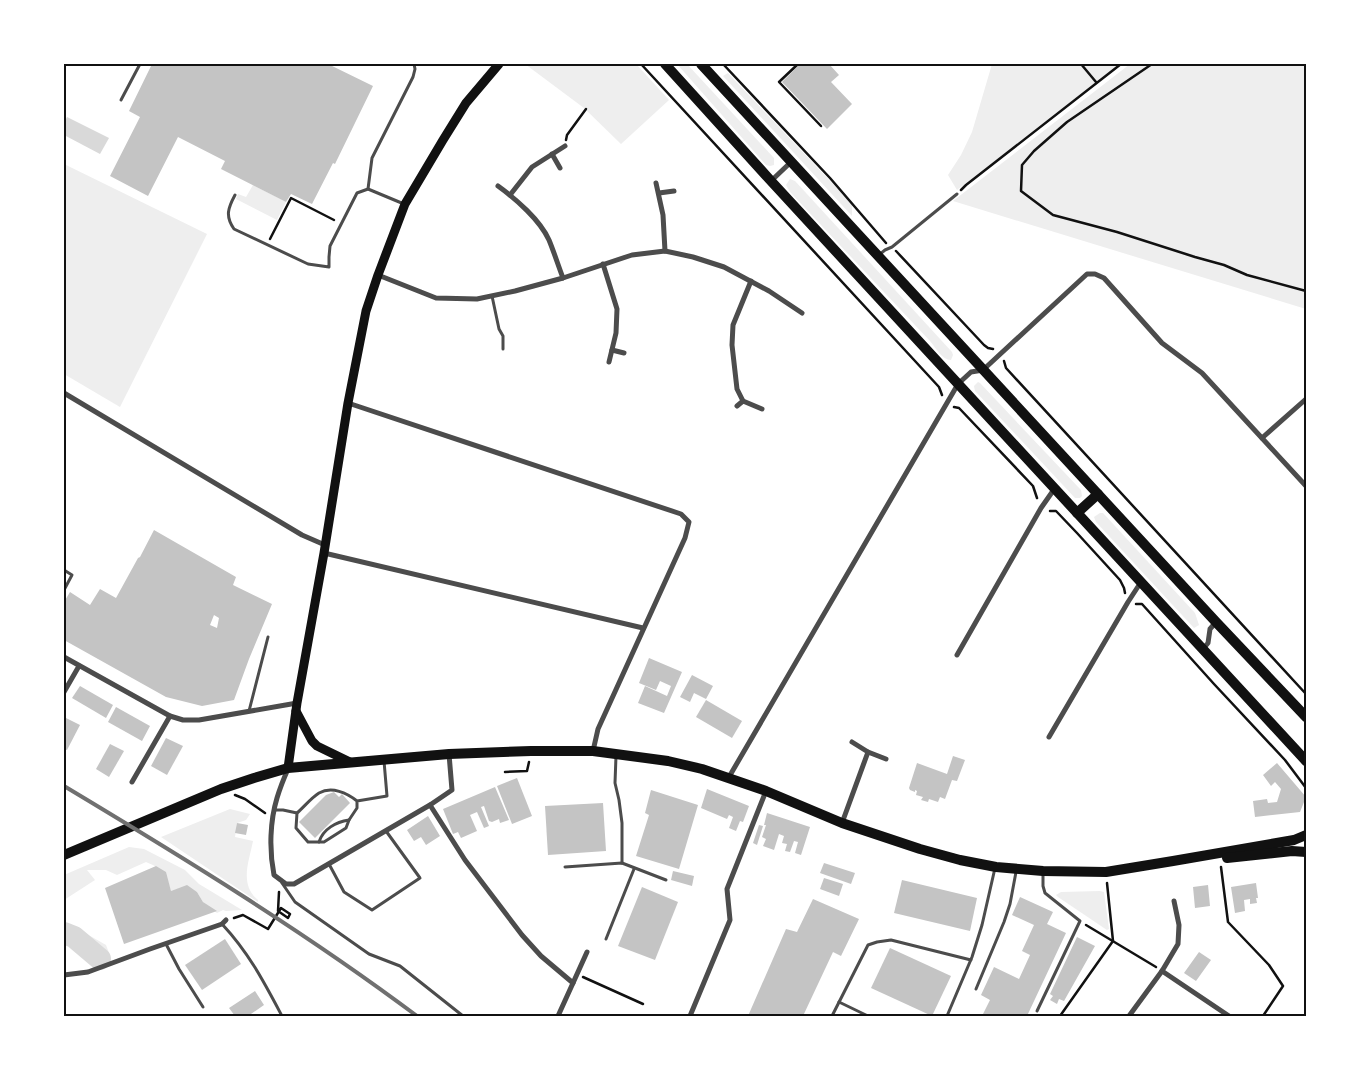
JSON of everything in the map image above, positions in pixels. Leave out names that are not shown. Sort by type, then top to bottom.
[{"type":"main road","points":[[288,768],[296,707],[348,403],[366,311],[405,204],[466,103],[499,64]]},
{"type":"main road","points":[[665,64],[1306,761]]},
{"type":"main road","points":[[700,64],[1306,717]]},
{"type":"main road","points":[[1077,513],[1098,494]]},
{"type":"main road","points":[[296,707],[312,741],[317,746],[350,762]]},
{"type":"main road","points":[[64,855],[221,790],[288,768],[449,754],[532,751],[593,751],[668,761],[702,769],[766,791],[842,823],[920,850],[996,867],[1042,871],[1106,872],[1294,840],[1306,835]]},
{"type":"main road","points":[[1294,840],[1306,827]]},
{"type":"main road","points":[[1173,861],[1292,851],[1306,852]]},
{"type":"street","points":[[510,195],[532,166],[565,146]]},
{"type":"street","points":[[552,154],[560,168]]},
{"type":"street","points":[[771,181],[791,162]]},
{"type":"street","points":[[656,183],[663,215],[666,251]]},
{"type":"street","points":[[498,186],[530,213],[548,238],[563,278]]},
{"type":"street","points":[[659,194],[674,191]]},
{"type":"street","points":[[378,275],[436,298],[477,299],[563,278],[632,255],[666,251],[724,267],[769,291],[802,314]]},
{"type":"street","points":[[603,264],[617,309],[616,333],[609,362]]},
{"type":"street","points":[[729,778],[958,384],[971,372],[983,370],[1087,274],[1095,274],[1104,278],[1162,343],[1202,373],[1306,486]]},
{"type":"street","points":[[751,281],[733,325],[732,345],[737,389],[743,401],[762,408]]},
{"type":"street","points":[[612,350],[624,353]]},
{"type":"street","points":[[64,393],[324,549],[643,628]]},
{"type":"street","points":[[1262,438],[1306,399]]},
{"type":"street","points":[[737,406],[743,401]]},
{"type":"street","points":[[348,403],[681,514],[689,522],[686,538],[598,729],[593,751]]},
{"type":"street","points":[[957,655],[1043,504],[1055,488]]},
{"type":"street","points":[[1049,737],[1130,598],[1142,582]]},
{"type":"street","points":[[1203,649],[1208,643],[1210,629],[1216,622]]},
{"type":"street","points":[[64,657],[170,716],[183,720],[199,720],[249,711],[296,707]]},
{"type":"street","points":[[64,692],[78,666]]},
{"type":"street","points":[[132,782],[170,716]]},
{"type":"street","points":[[852,742],[868,752],[886,759]]},
{"type":"street","points":[[842,823],[868,752]]},
{"type":"street","points":[[288,768],[276,799],[272,818],[271,861],[274,875],[286,884],[294,884],[430,805],[452,790],[449,754]]},
{"type":"street","points":[[690,1016],[730,920],[726,889],[766,791]]},
{"type":"street","points":[[430,805],[465,860],[522,935],[540,956],[573,983]]},
{"type":"street","points":[[1129,1016],[1178,944],[1179,925],[1174,901]]},
{"type":"street","points":[[64,975],[88,972],[224,922]]},
{"type":"street","points":[[558,1016],[587,952]]},
{"type":"street","points":[[1162,970],[1229,1016]]},
{"type":"lane","points":[[121,100],[140,64]]},
{"type":"lane","points":[[368,189],[372,158],[413,77],[416,69],[414,64]]},
{"type":"lane","points":[[235,195],[228,215],[229,222],[234,229],[308,264],[329,267],[330,246],[357,193],[368,189],[405,204]]},
{"type":"lane","points":[[878,256],[892,247],[957,194]]},
{"type":"lane","points":[[492,296],[499,328],[503,336],[503,349]]},
{"type":"lane","points":[[64,570],[72,575],[64,590]]},
{"type":"lane","points":[[249,711],[268,637]]},
{"type":"lane","points":[[616,755],[615,784],[622,823],[622,863]]},
{"type":"lane","points":[[357,801],[357,808],[346,828],[324,842],[308,842],[296,828],[297,813],[319,793],[331,790],[346,792],[357,801],[387,796],[384,759]]},
{"type":"lane","points":[[274,810],[297,813]]},
{"type":"lane","points":[[319,842],[321,835],[338,822],[350,820]]},
{"type":"lane","points":[[329,864],[344,892],[372,910],[420,878],[385,830]]},
{"type":"lane","points":[[565,867],[622,863],[666,880]]},
{"type":"lane","points":[[947,1016],[971,960],[982,925],[996,867]]},
{"type":"lane","points":[[606,939],[634,868]]},
{"type":"lane","points":[[976,989],[1004,922],[1010,904],[1017,869]]},
{"type":"lane","points":[[1037,1011],[1080,921],[1045,894],[1042,871]]},
{"type":"lane","points":[[280,881],[295,902],[369,954],[400,966],[463,1016]]},
{"type":"lane","points":[[224,922],[269,990],[282,1016]]},
{"type":"lane","points":[[832,1016],[868,945],[891,940],[971,960]]},
{"type":"lane","points":[[166,944],[179,970],[203,1007]]},
{"type":"lane","points":[[839,1002],[868,1016]]},
{"type":"path","points":[[641,64],[939,387],[943,397],[954,407],[959,408],[1033,486],[1038,499],[1049,510],[1056,511],[1077,533],[1120,580],[1124,591],[1136,605],[1142,604],[1285,760],[1306,788]]},
{"type":"path","points":[[723,64],[830,178],[885,242],[902,256],[984,345],[993,349],[1005,362],[1006,368],[1306,694]]},
{"type":"path","points":[[798,64],[778,82],[821,126]]},
{"type":"path","points":[[1081,64],[1096,83]]},
{"type":"path","points":[[957,194],[1120,64]]},
{"type":"path","points":[[1152,64],[1067,122],[1034,152],[1022,165],[1021,191],[1053,215],[1117,232],[1224,265],[1247,275],[1306,291]]},
{"type":"path","points":[[565,146],[567,135],[586,110]]},
{"type":"path","points":[[267,245],[291,198],[341,224]]},
{"type":"path","points":[[505,772],[527,770],[532,751]]},
{"type":"path","points":[[221,790],[245,800],[272,818]]},
{"type":"path","points":[[1220,858],[1228,922],[1269,964],[1283,986],[1263,1016]]},
{"type":"path","points":[[1060,1016],[1113,941],[1106,872]]},
{"type":"path","points":[[224,922],[243,915],[268,929],[281,908],[290,914],[288,918],[278,911],[280,881]]},
{"type":"path","points":[[1080,921],[1162,970]]},
{"type":"path","points":[[577,975],[643,1004]]},
{"type":"shaded area","points":[[525,64],[636,64],[669,100],[621,144],[584,108]]},
{"type":"shaded area","points":[[677,64],[687,64],[774,158],[774,165],[766,165]]},
{"type":"shaded area","points":[[992,64],[1121,64],[957,190],[948,175],[961,155],[972,132]]},
{"type":"shaded area","points":[[1130,64],[1306,64],[1306,309],[953,201]]},
{"type":"shaded area","points":[[728,73],[852,204],[852,216],[723,76]]},
{"type":"shaded area","points":[[67,117],[109,138],[100,154],[64,135],[64,123]]},
{"type":"shaded area","points":[[64,164],[207,234],[120,407],[64,374]]},
{"type":"shaded area","points":[[790,179],[795,181],[952,352],[951,360],[939,353],[930,341],[790,192],[786,185]]},
{"type":"shaded area","points":[[253,185],[286,202],[277,220],[236,199],[238,194],[246,197]]},
{"type":"shaded area","points":[[978,382],[1081,490],[1082,496],[1080,498],[1075,498],[975,391],[974,386]]},
{"type":"shaded area","points":[[1103,513],[1195,613],[1199,625],[1194,628],[1096,522],[1094,517]]},
{"type":"shaded area","points":[[230,809],[250,814],[246,820],[237,823],[235,837],[253,841],[247,880],[252,894],[258,902],[161,837]]},
{"type":"shaded area","points":[[129,847],[144,849],[185,870],[199,884],[242,910],[223,910],[217,913],[203,902],[197,892],[187,886],[171,891],[161,869],[146,862],[117,875],[106,870],[87,870],[95,880],[64,900],[64,875]]},
{"type":"shaded area","points":[[1061,892],[1104,892],[1109,929],[1107,930],[1056,895]]},
{"type":"shaded area","points":[[64,922],[106,945],[109,953],[104,959],[64,931]]},
{"type":"building","points":[[152,64],[328,64],[373,86],[335,164],[333,163],[312,204],[291,194],[286,202],[221,169],[225,161],[178,137],[148,196],[110,176],[140,117],[129,111]]},
{"type":"building","points":[[800,64],[829,64],[839,75],[831,82],[852,104],[827,129],[782,82]]},
{"type":"building","points":[[154,530],[236,577],[233,585],[272,604],[234,700],[202,706],[166,697],[64,640],[64,602],[70,592],[90,605],[100,589],[116,598]],"holes":[[[214,615],[219,618],[217,628],[210,625]]]},
{"type":"building","points":[[649,658],[682,672],[664,713],[638,703],[645,686],[667,696],[671,686],[660,681],[656,690],[639,683]]},
{"type":"building","points":[[692,675],[713,686],[706,699],[694,693],[690,702],[680,697]]},
{"type":"building","points":[[80,686],[113,705],[106,718],[72,698]]},
{"type":"building","points":[[706,700],[742,721],[732,738],[696,717]]},
{"type":"building","points":[[116,707],[150,726],[142,741],[108,722]]},
{"type":"building","points":[[66,718],[80,725],[67,750],[64,749],[64,722]]},
{"type":"building","points":[[166,738],[183,746],[167,775],[151,766]]},
{"type":"building","points":[[110,744],[124,751],[109,777],[96,769]]},
{"type":"building","points":[[953,756],[965,760],[957,781],[952,780],[945,799],[940,797],[938,802],[929,799],[928,802],[921,800],[923,797],[916,795],[917,791],[910,790],[917,763],[947,774]]},
{"type":"building","points":[[1277,763],[1306,797],[1300,812],[1255,817],[1253,801],[1267,799],[1268,803],[1277,802],[1281,789],[1275,782],[1271,786],[1263,775]]},
{"type":"building","points":[[517,778],[532,816],[512,824],[497,786]]},
{"type":"building","points":[[495,787],[509,820],[500,823],[499,819],[492,822],[489,821],[484,806],[481,807],[489,826],[484,828],[477,812],[470,815],[477,831],[461,838],[458,832],[453,834],[443,809]]},
{"type":"building","points":[[707,789],[749,806],[743,822],[740,821],[736,831],[729,828],[733,817],[729,815],[727,819],[701,808]]},
{"type":"building","points":[[651,790],[698,805],[679,869],[636,856],[649,815],[645,813]]},
{"type":"building","points":[[334,792],[339,797],[342,794],[350,803],[315,838],[299,822],[326,795]]},
{"type":"building","points":[[603,803],[606,851],[548,855],[545,806]]},
{"type":"building","points":[[767,813],[810,827],[801,855],[795,853],[798,842],[794,841],[790,852],[785,851],[787,844],[782,843],[784,836],[779,834],[774,850],[763,846],[766,839],[762,837]]},
{"type":"building","points":[[428,816],[440,836],[426,845],[421,837],[414,841],[407,830]]},
{"type":"building","points":[[237,823],[248,825],[246,835],[235,833]]},
{"type":"building","points":[[759,825],[763,826],[757,845],[753,843]]},
{"type":"building","points":[[824,863],[855,873],[851,884],[820,873]]},
{"type":"building","points":[[156,866],[166,872],[171,891],[187,885],[197,892],[203,902],[217,911],[124,944],[105,888]]},
{"type":"building","points":[[673,871],[694,876],[692,886],[671,880]]},
{"type":"building","points":[[824,878],[843,884],[839,896],[820,889]]},
{"type":"building","points":[[902,880],[977,898],[970,931],[894,913]]},
{"type":"building","points":[[1256,883],[1257,903],[1250,904],[1250,899],[1244,900],[1245,911],[1235,913],[1231,887]]},
{"type":"building","points":[[1208,885],[1210,906],[1195,908],[1193,887]]},
{"type":"building","points":[[642,887],[678,902],[655,960],[618,946]]},
{"type":"building","points":[[1020,897],[1053,912],[1047,924],[1066,933],[1027,1016],[982,1016],[990,1000],[981,995],[994,967],[1019,979],[1030,955],[1022,951],[1034,925],[1012,915]]},
{"type":"building","points":[[813,899],[859,919],[841,956],[833,952],[803,1016],[748,1016],[786,929],[797,932]]},
{"type":"building","points":[[1077,937],[1095,946],[1064,1001],[1059,999],[1057,1004],[1050,1000],[1053,996],[1050,994]]},
{"type":"building","points":[[225,939],[241,964],[202,990],[185,965]]},
{"type":"building","points":[[890,948],[951,976],[932,1016],[871,988]]},
{"type":"building","points":[[1199,952],[1211,960],[1196,981],[1184,973]]},
{"type":"building","points":[[255,991],[264,1005],[248,1016],[235,1016],[229,1008]]},
{"type":"waterway","points":[[64,933],[74,937],[100,959]]},
{"type":"railway","points":[[64,786],[199,868],[288,925],[417,1016]]}]
